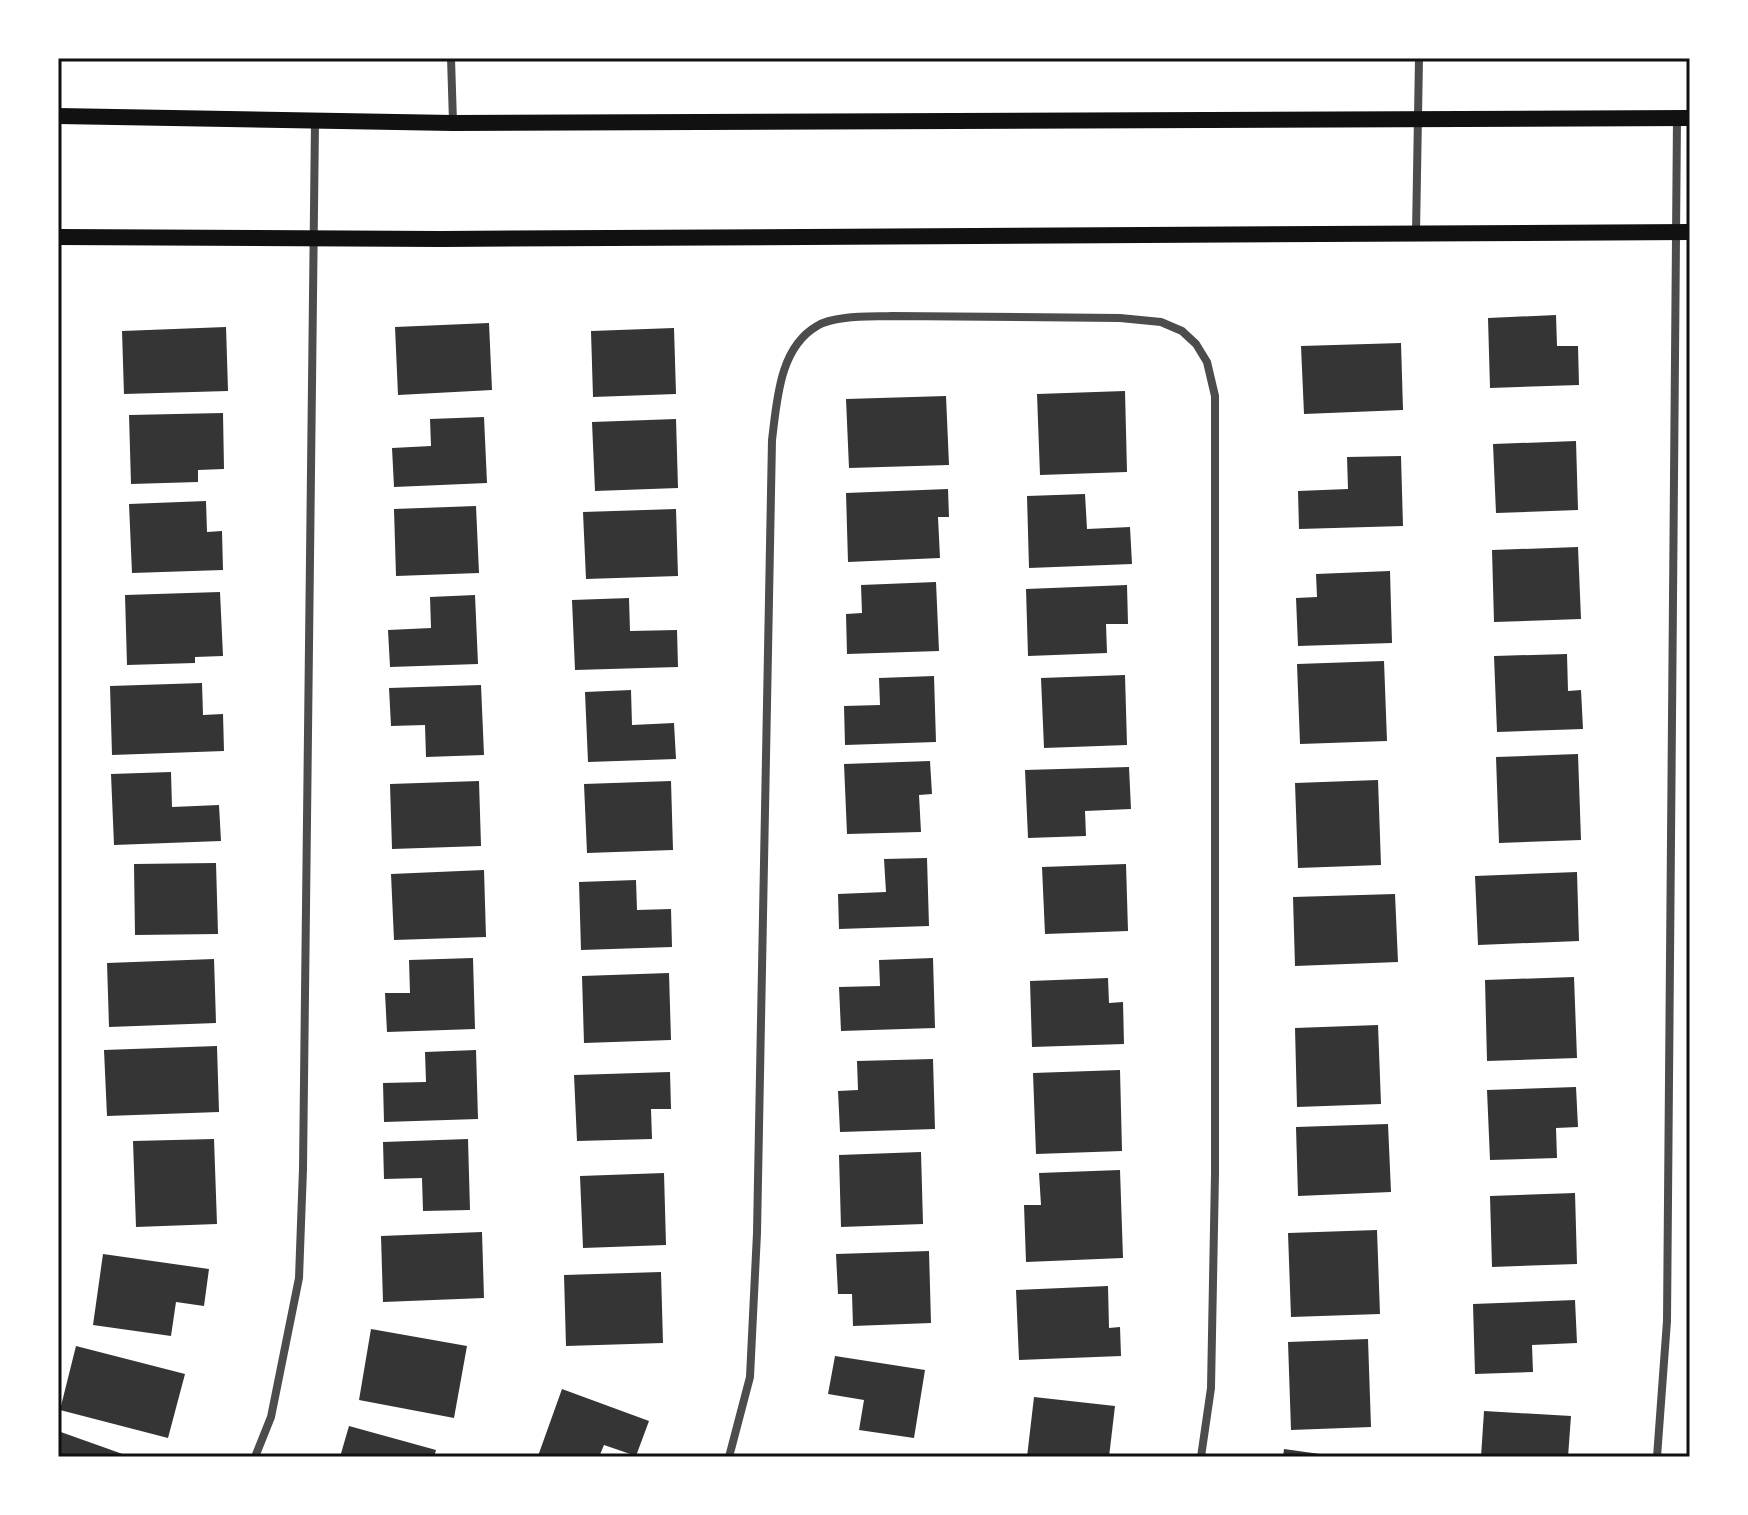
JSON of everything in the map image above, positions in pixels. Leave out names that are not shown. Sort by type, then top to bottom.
[{"type":"main road","points":[[58,116],[453,123],[1683,118]]},
{"type":"main road","points":[[58,237],[314,239],[1682,232]]},
{"type":"street","points":[[451,58],[453,123]]},
{"type":"street","points":[[1416,232],[1419,58]]},
{"type":"street","points":[[1657,1457],[1667,1321],[1683,118]]},
{"type":"street","points":[[255,1457],[271,1417],[299,1278],[315,122]]},
{"type":"street","points":[[729,1457],[750,1377],[757,1233],[772,440],[778,394],[786,362],[800,341],[818,324],[892,316],[1120,318],[1161,322],[1182,331],[1196,344],[1207,362],[1215,396],[1215,1174],[1211,1388],[1201,1457]]},
{"type":"building","points":[[1556,315],[1557,346],[1578,346],[1579,385],[1490,388],[1488,318]]},
{"type":"building","points":[[489,323],[492,390],[398,395],[395,327]]},
{"type":"building","points":[[226,327],[228,391],[124,394],[122,331]]},
{"type":"building","points":[[674,328],[676,394],[593,397],[591,331]]},
{"type":"building","points":[[1401,343],[1403,410],[1304,414],[1301,346]]},
{"type":"building","points":[[1125,391],[1127,472],[1040,475],[1037,394]]},
{"type":"building","points":[[946,396],[949,465],[849,468],[846,399]]},
{"type":"building","points":[[223,413],[224,469],[198,470],[198,482],[131,484],[129,415]]},
{"type":"building","points":[[484,417],[487,483],[394,487],[392,448],[431,446],[430,419]]},
{"type":"building","points":[[676,419],[678,488],[595,491],[592,422]]},
{"type":"building","points":[[1576,441],[1578,510],[1496,513],[1493,444]]},
{"type":"building","points":[[1401,456],[1403,526],[1299,529],[1298,491],[1348,489],[1347,457]]},
{"type":"building","points":[[948,489],[949,517],[938,517],[940,558],[848,562],[846,493]]},
{"type":"building","points":[[1085,494],[1087,529],[1130,527],[1132,564],[1029,568],[1027,496]]},
{"type":"building","points":[[206,501],[207,532],[222,531],[223,570],[132,573],[129,504]]},
{"type":"building","points":[[476,506],[479,573],[396,576],[394,509]]},
{"type":"building","points":[[676,509],[678,576],[586,579],[583,512]]},
{"type":"building","points":[[1578,547],[1581,619],[1494,622],[1492,550]]},
{"type":"building","points":[[1390,571],[1392,643],[1298,646],[1296,598],[1317,597],[1316,574]]},
{"type":"building","points":[[936,582],[939,651],[847,654],[846,614],[862,613],[861,585]]},
{"type":"building","points":[[1127,585],[1128,624],[1106,624],[1107,653],[1028,656],[1026,589]]},
{"type":"building","points":[[220,592],[223,656],[195,657],[195,663],[127,665],[125,595]]},
{"type":"building","points":[[475,595],[478,664],[390,667],[388,630],[431,628],[430,597]]},
{"type":"building","points":[[629,598],[630,631],[677,630],[678,667],[575,670],[572,600]]},
{"type":"building","points":[[1567,654],[1568,691],[1581,690],[1583,729],[1497,732],[1494,656]]},
{"type":"building","points":[[1384,661],[1387,741],[1300,744],[1297,664]]},
{"type":"building","points":[[1125,675],[1127,745],[1044,748],[1041,678]]},
{"type":"building","points":[[934,676],[936,742],[845,745],[844,706],[880,705],[879,678]]},
{"type":"building","points":[[202,683],[203,715],[223,714],[224,751],[112,755],[110,686]]},
{"type":"building","points":[[481,685],[484,755],[426,757],[425,725],[391,726],[389,688]]},
{"type":"building","points":[[631,690],[632,725],[674,723],[676,759],[588,762],[585,692]]},
{"type":"building","points":[[1578,754],[1581,840],[1499,843],[1496,757]]},
{"type":"building","points":[[930,761],[932,794],[919,795],[921,832],[847,834],[844,764]]},
{"type":"building","points":[[1129,767],[1131,809],[1085,811],[1086,836],[1028,838],[1025,770]]},
{"type":"building","points":[[171,772],[172,807],[219,805],[221,841],[114,845],[111,774]]},
{"type":"building","points":[[1378,780],[1381,865],[1298,868],[1295,783]]},
{"type":"building","points":[[479,781],[481,846],[392,849],[390,784]]},
{"type":"building","points":[[671,781],[673,850],[587,853],[584,784]]},
{"type":"building","points":[[927,858],[929,926],[839,929],[838,894],[886,892],[884,859]]},
{"type":"building","points":[[216,863],[218,934],[135,935],[134,864]]},
{"type":"building","points":[[1126,864],[1128,931],[1045,934],[1042,867]]},
{"type":"building","points":[[484,870],[486,937],[394,940],[391,874]]},
{"type":"building","points":[[1577,872],[1579,941],[1478,945],[1475,876]]},
{"type":"building","points":[[636,880],[637,910],[671,909],[672,947],[581,950],[579,882]]},
{"type":"building","points":[[1395,894],[1398,962],[1295,966],[1293,897]]},
{"type":"building","points":[[473,958],[475,1029],[387,1032],[385,993],[410,993],[409,960]]},
{"type":"building","points":[[933,958],[935,1028],[841,1031],[839,987],[880,986],[879,960]]},
{"type":"building","points":[[214,959],[216,1023],[109,1027],[107,963]]},
{"type":"building","points":[[669,973],[671,1040],[584,1043],[582,976]]},
{"type":"building","points":[[1574,977],[1577,1058],[1487,1061],[1485,980]]},
{"type":"building","points":[[1108,978],[1109,1003],[1123,1002],[1124,1044],[1032,1047],[1030,981]]},
{"type":"building","points":[[1378,1025],[1381,1104],[1297,1107],[1295,1028]]},
{"type":"building","points":[[217,1046],[219,1112],[107,1116],[104,1050]]},
{"type":"building","points":[[476,1050],[478,1119],[384,1122],[383,1083],[426,1082],[425,1052]]},
{"type":"building","points":[[933,1059],[935,1129],[840,1132],[838,1091],[858,1090],[857,1061]]},
{"type":"building","points":[[1120,1070],[1122,1151],[1036,1154],[1033,1073]]},
{"type":"building","points":[[670,1072],[671,1109],[651,1109],[652,1139],[577,1141],[574,1075]]},
{"type":"building","points":[[1576,1087],[1578,1127],[1556,1128],[1557,1158],[1490,1160],[1487,1090]]},
{"type":"building","points":[[1388,1124],[1391,1192],[1298,1196],[1296,1127]]},
{"type":"building","points":[[214,1139],[217,1224],[136,1227],[133,1141]]},
{"type":"building","points":[[468,1139],[470,1210],[423,1211],[422,1178],[384,1179],[383,1142]]},
{"type":"building","points":[[921,1152],[923,1224],[841,1227],[839,1155]]},
{"type":"building","points":[[1120,1170],[1123,1258],[1026,1262],[1024,1205],[1041,1205],[1039,1173]]},
{"type":"building","points":[[664,1173],[666,1245],[583,1248],[580,1176]]},
{"type":"building","points":[[1575,1193],[1577,1264],[1492,1267],[1490,1196]]},
{"type":"building","points":[[1377,1230],[1380,1314],[1291,1317],[1288,1233]]},
{"type":"building","points":[[482,1232],[484,1298],[383,1302],[381,1236]]},
{"type":"building","points":[[929,1251],[931,1323],[853,1326],[852,1294],[838,1294],[836,1254]]},
{"type":"building","points":[[103,1254],[209,1269],[204,1306],[176,1302],[171,1336],[93,1325]]},
{"type":"building","points":[[661,1272],[663,1343],[566,1346],[564,1275]]},
{"type":"building","points":[[1108,1286],[1109,1328],[1120,1327],[1121,1356],[1019,1360],[1016,1290]]},
{"type":"building","points":[[1575,1300],[1577,1343],[1532,1345],[1533,1372],[1475,1374],[1473,1304]]},
{"type":"building","points":[[371,1329],[467,1346],[454,1418],[359,1400]]},
{"type":"building","points":[[1368,1339],[1371,1427],[1291,1430],[1288,1342]]},
{"type":"building","points":[[76,1346],[185,1374],[168,1438],[60,1410]]},
{"type":"building","points":[[835,1356],[925,1370],[914,1438],[859,1430],[864,1400],[828,1394]]},
{"type":"building","points":[[562,1389],[649,1421],[636,1456],[604,1445],[599,1457],[538,1456]]},
{"type":"building","points":[[1034,1397],[1115,1406],[1109,1457],[1027,1457]]},
{"type":"building","points":[[1484,1411],[1571,1416],[1568,1457],[1481,1457]]},
{"type":"building","points":[[349,1426],[436,1450],[434,1457],[340,1457]]},
{"type":"building","points":[[58,1431],[131,1457],[58,1457]]},
{"type":"building","points":[[1284,1449],[1327,1455],[1327,1457],[1283,1457]]}]
